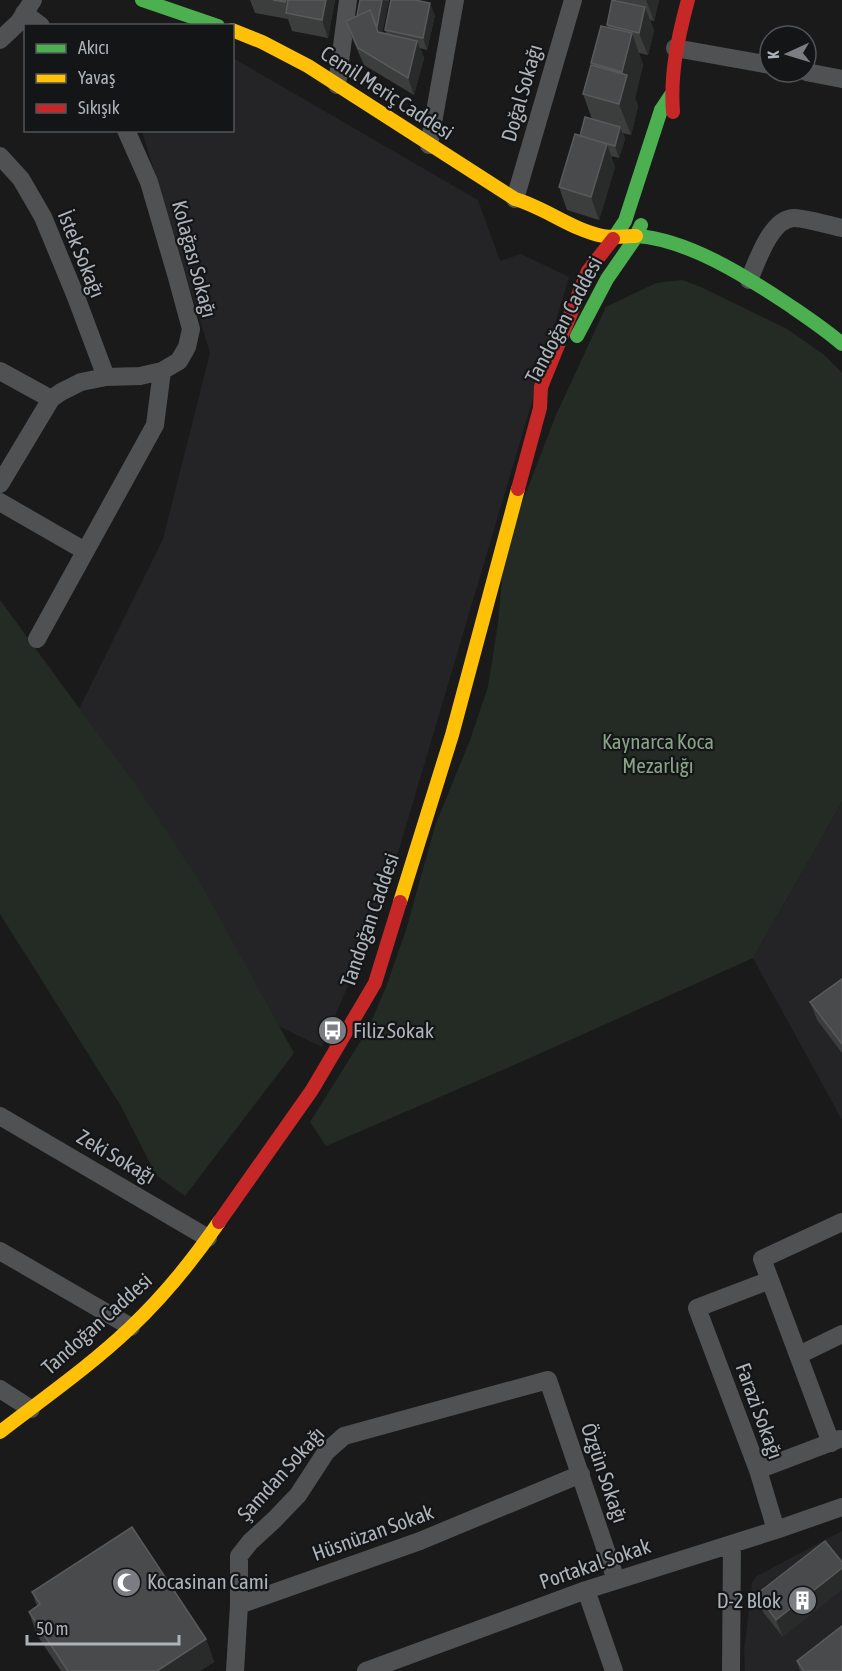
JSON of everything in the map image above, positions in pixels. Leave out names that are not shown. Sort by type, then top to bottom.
[{"type":"street","points":[[142,0],[212,24]]},
{"type":"street","points":[[337,85],[348,0]]},
{"type":"street","points":[[429,145],[455,0]]},
{"type":"street","name":"Doğal Sokağı","points":[[515,199],[573,0]]},
{"type":"street","points":[[670,128],[673,116],[671,95],[675,48],[687,0]]},
{"type":"street","points":[[0,40],[19,22],[29,7],[39,24]]},
{"type":"street","name":"Cemil Meriç Caddesi","points":[[234,31],[284,53],[515,199],[595,234],[615,238],[636,236]]},
{"type":"street","points":[[675,48],[758,64]]},
{"type":"street","points":[[818,74],[842,79]]},
{"type":"street","name":"Tandoğan Caddesi","points":[[0,1432],[105,1350],[131,1327],[176,1280],[312,1090],[375,983],[452,735],[540,408],[541,387],[597,249],[615,238],[626,221],[661,110],[671,95]]},
{"type":"street","name":"Kolağası Sokağı","points":[[127,132],[149,182],[192,329],[187,347],[179,361],[162,371]]},
{"type":"street","name":"İstek Sokağı","points":[[0,156],[21,179],[43,217],[106,377]]},
{"type":"street","name":"Cemil Meriç Caddesi","points":[[515,199],[530,216],[549,229]]},
{"type":"street","name":"Tandoğan Caddesi","points":[[570,353],[607,279],[636,236],[646,208]]},
{"type":"street","points":[[745,286],[773,230],[783,220],[794,218],[842,228]]},
{"type":"street","points":[[636,236],[677,246],[712,262],[745,286],[814,322],[842,344]]},
{"type":"street","points":[[597,249],[640,253]]},
{"type":"street","points":[[0,371],[51,399]]},
{"type":"street","points":[[0,484],[51,399],[70,386],[81,382],[106,377],[140,376],[162,371],[155,425],[38,639]]},
{"type":"street","name":"Tandoğan Caddesi","points":[[540,408],[555,391]]},
{"type":"street","points":[[0,502],[85,551]]},
{"type":"street","name":"Zeki Sokağı","points":[[0,1116],[208,1238]]},
{"type":"street","points":[[758,1470],[837,1441],[799,1355],[762,1259],[842,1222]]},
{"type":"street","points":[[0,1251],[131,1327]]},
{"type":"street","name":"Farazi Sokağı","points":[[770,1280],[697,1308],[758,1470],[776,1530]]},
{"type":"street","points":[[799,1355],[842,1334]]},
{"type":"street","name":"Özgün Sokağı","points":[[548,1380],[616,1580]]},
{"type":"street","name":"Şamdan Sokağı","points":[[240,1605],[239,1556],[250,1542],[298,1495],[326,1452],[344,1436],[548,1380]]},
{"type":"street","points":[[0,1389],[31,1409]]},
{"type":"street","name":"Hüsnüzan Sokak","points":[[240,1605],[420,1541],[581,1474]]},
{"type":"street","name":"Portakal Sokak","points":[[366,1671],[586,1590],[842,1507]]},
{"type":"street","points":[[731,1671],[732,1544]]},
{"type":"street","points":[[586,1590],[614,1671]]},
{"type":"street","points":[[236,1671],[240,1605]]},
{"type":"shaded area","points":[[234,59],[478,200],[500,261],[521,254],[569,277],[384,900],[322,1047],[276,1025],[184,858],[78,711],[163,539],[210,353],[142,132],[234,132]]},
{"type":"shaded area","points":[[842,802],[842,1120],[753,958]]},
{"type":"shaded area","points":[[842,1531],[842,1671],[745,1671],[744,1652],[752,1582],[757,1576]]},
{"type":"green space","name":"Kaynarca Koca Mezarlığı","points":[[682,280],[787,329],[823,354],[842,373],[842,802],[753,958],[326,1146],[310,1122],[367,1031],[386,987],[406,930],[435,826],[470,740],[488,687],[498,623],[503,568],[520,508],[556,415],[606,307],[656,283]]},
{"type":"green space","points":[[0,600],[142,794],[198,879],[294,1053],[185,1196],[156,1175],[121,1106],[0,914]]},
{"type":"building","points":[[288,0],[326,0],[322,20],[286,13]]},
{"type":"building","points":[[360,0],[382,0],[377,27],[370,10],[357,16]]},
{"type":"building","points":[[391,0],[415,0],[430,3],[423,38],[385,30]]},
{"type":"building","points":[[612,0],[645,7],[639,33],[607,25]]},
{"type":"building","points":[[370,10],[378,32],[417,41],[408,78],[358,48],[346,21]]},
{"type":"building","points":[[601,26],[632,33],[622,72],[591,63]]},
{"type":"building","points":[[591,65],[627,75],[619,104],[583,94]]},
{"type":"building","points":[[585,117],[620,127],[615,146],[580,136]]},
{"type":"building","points":[[575,134],[607,144],[591,197],[559,187]]},
{"type":"building","points":[[842,979],[842,1044],[810,1002]]},
{"type":"building","name":"Kocasinan Cami","points":[[132,1527],[206,1639],[157,1671],[68,1671],[29,1612],[40,1604],[32,1592]]},
{"type":"building","points":[[825,1541],[842,1562],[842,1568],[776,1620],[757,1594]]},
{"type":"building","points":[[842,1626],[842,1671],[804,1671],[797,1661]]},
{"type":"traffic: fast","points":[[142,0],[212,24]]},
{"type":"traffic: fast","points":[[613,239],[625,221],[661,110],[671,95]]},
{"type":"traffic: fast","points":[[577,336],[607,279],[634,240],[641,225]]},
{"type":"traffic: fast","points":[[636,236],[675,244],[715,260],[786,303],[842,344]]},
{"type":"traffic: slow","points":[[234,31],[262,42],[308,66],[515,199],[592,233],[607,237],[636,236]]},
{"type":"traffic: slow","points":[[400,902],[452,735],[518,489]]},
{"type":"traffic: slow","points":[[0,1432],[83,1369],[130,1328],[178,1277],[219,1222]]},
{"type":"traffic: jam","points":[[673,112],[676,55],[688,0]]},
{"type":"traffic: jam","points":[[518,489],[540,408],[541,387],[588,271],[613,239]]},
{"type":"traffic: jam","points":[[219,1222],[312,1090],[375,983],[400,902]]},
{"type":"place","name":"Filiz Sokak","points":[[332,1031]]},
{"type":"place","name":"Kocasinan Cami","points":[[126,1582]]},
{"type":"place","name":"D-2 Blok","points":[[802,1601]]}]
